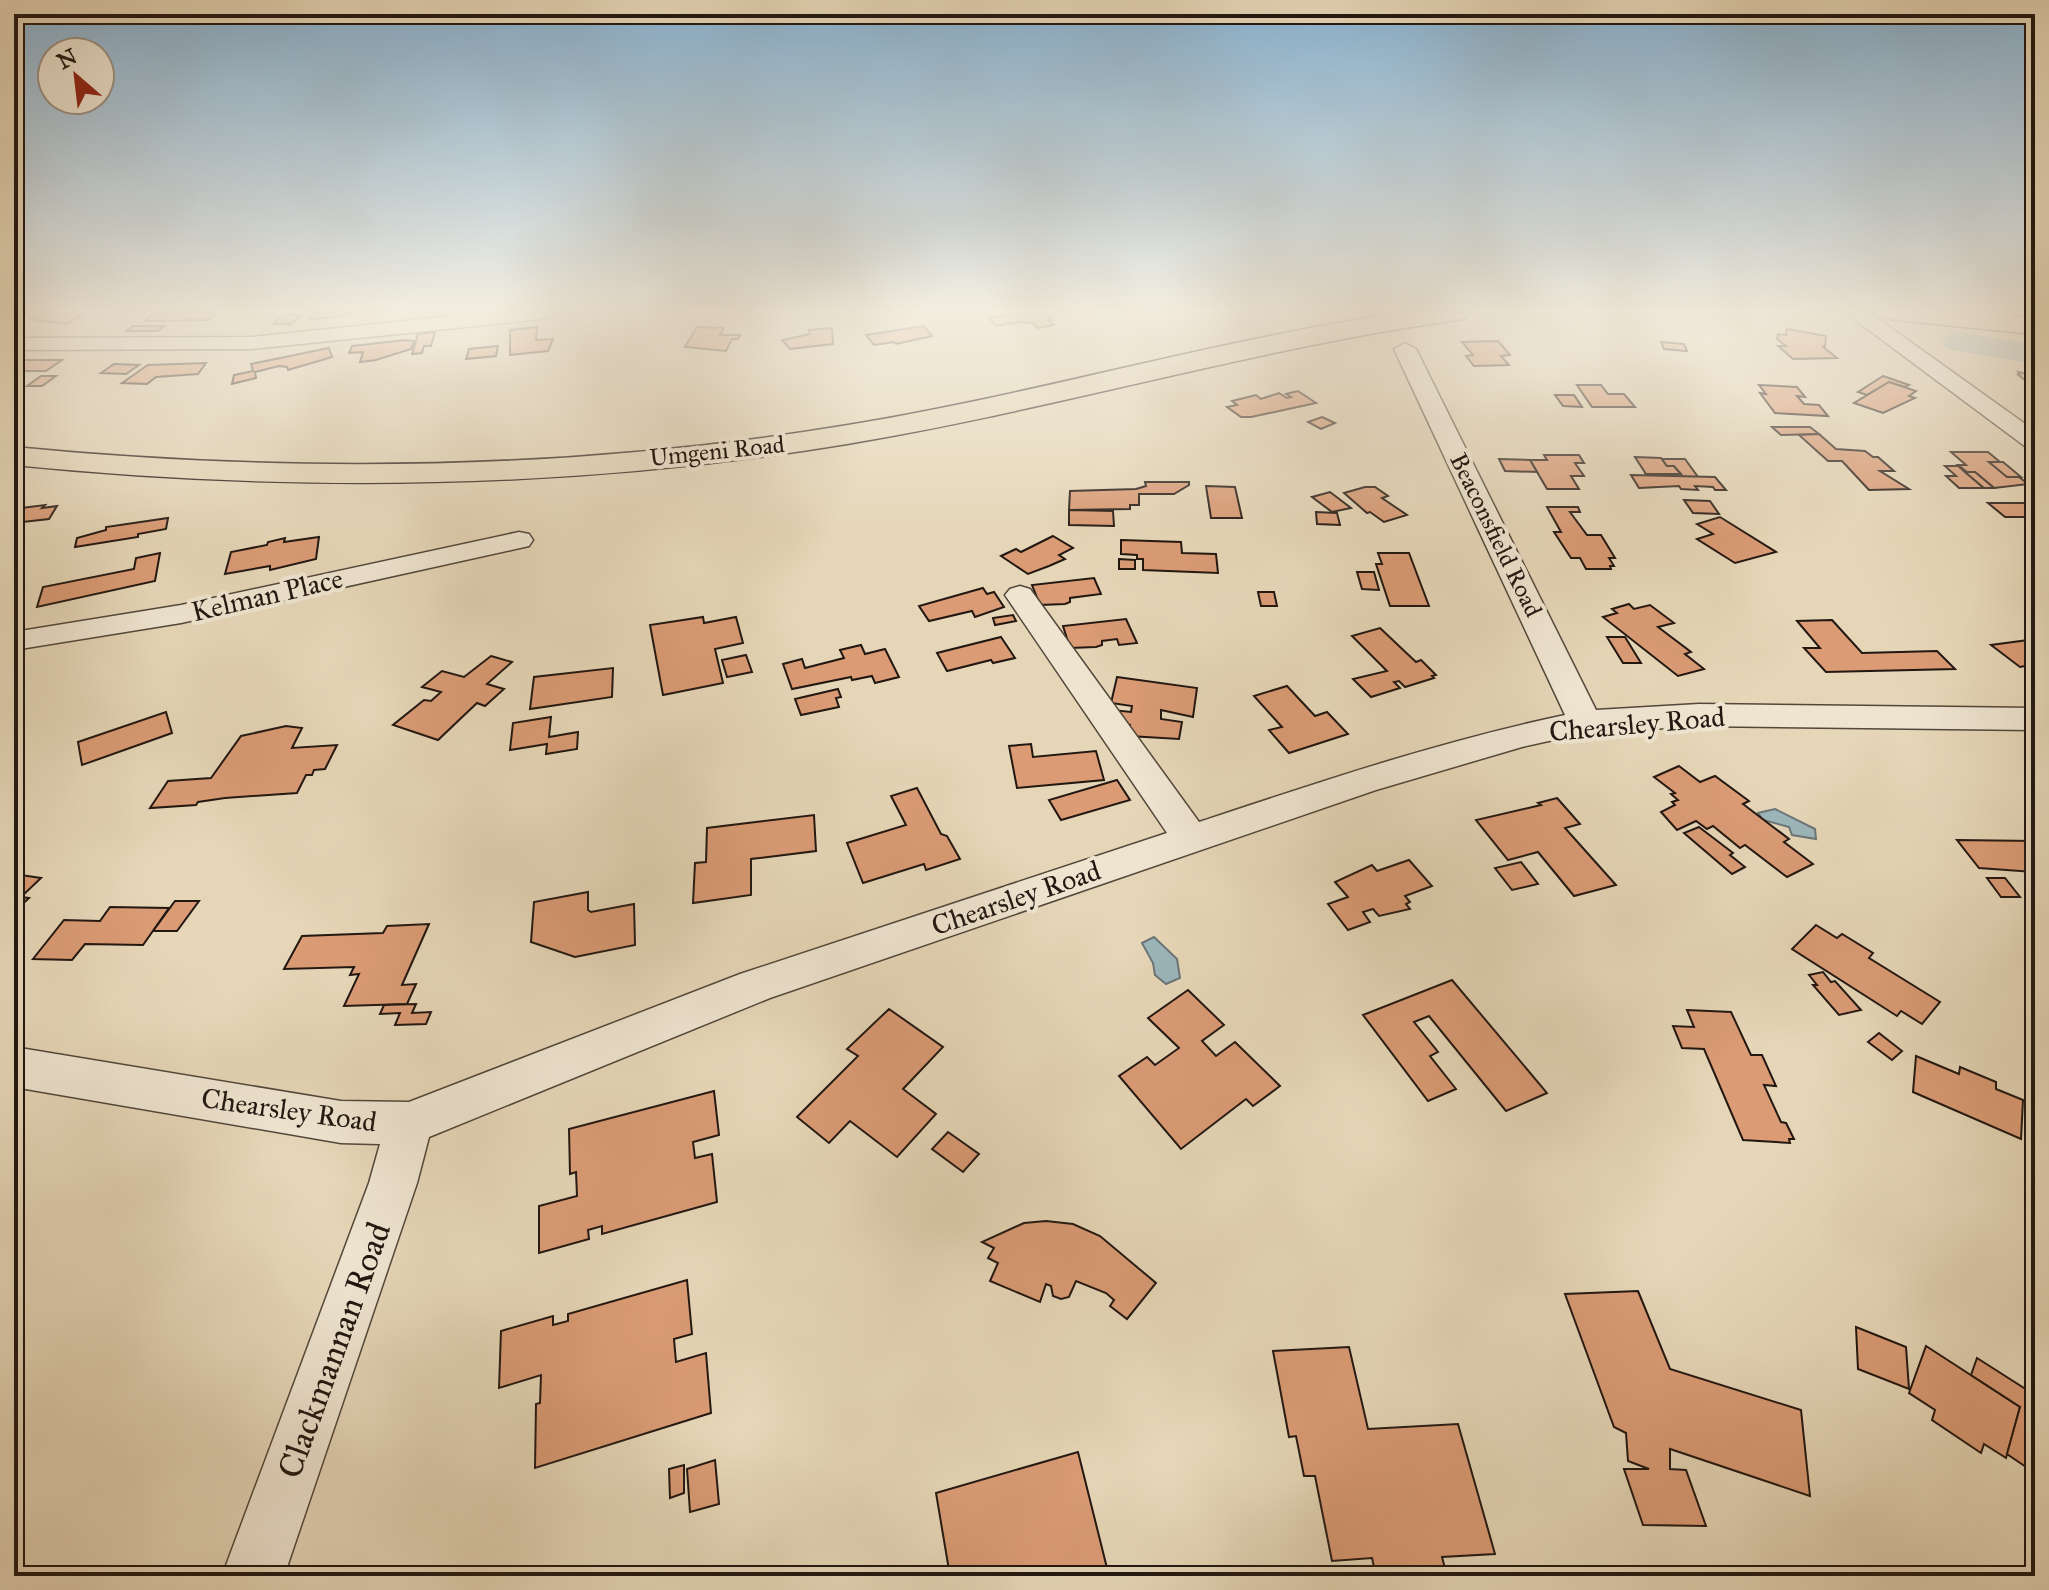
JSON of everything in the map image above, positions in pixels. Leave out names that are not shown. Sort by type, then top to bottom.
[{"type":"highway","name":"Umgeni Road","points":[[389,447],[556,441],[784,419],[975,387]]},
{"type":"highway","name":"Umgeni Road","points":[[14,456],[90,465],[183,470],[366,474],[548,467],[784,444],[934,419],[1079,387]]},
{"type":"street","name":"Beaconsfield Road","points":[[1423,387],[1585,722]]},
{"type":"street","points":[[1958,387],[2035,442]]},
{"type":"street","name":"Kelman Place","points":[[14,641],[181,614],[519,540]]},
{"type":"street","points":[[1020,595],[1191,839]]},
{"type":"street","name":"Chearsley Road","points":[[14,1067],[341,1122],[409,1123],[755,986],[1452,753],[1585,722],[1699,715],[2035,719]]},
{"type":"street","name":"Clackmannan Road","points":[[253,1576],[393,1183],[409,1123]]},
{"type":"water","points":[[1775,809],[1815,829],[1816,839],[1792,835],[1789,827],[1763,820],[1758,813]]},
{"type":"water","points":[[1154,937],[1177,959],[1180,978],[1166,984],[1155,975],[1153,963],[1142,943]]},
{"type":"building","points":[[1578,387],[1603,387],[1608,394],[1624,394],[1635,407],[1592,407]]},
{"type":"building","points":[[1761,387],[1797,387],[1805,397],[1797,396],[1804,404],[1819,405],[1828,416],[1775,413],[1760,393],[1766,394]]},
{"type":"building","points":[[1866,387],[1880,387],[1867,395],[1858,392]]},
{"type":"building","points":[[1880,387],[1905,387],[1916,391],[1909,396],[1915,398],[1883,413],[1854,403]]},
{"type":"building","points":[[1298,391],[1316,403],[1251,417],[1241,417],[1227,407],[1237,405],[1232,401],[1256,395],[1261,399],[1279,393],[1287,398],[1291,397],[1286,394]]},
{"type":"building","points":[[1555,395],[1574,395],[1582,407],[1563,406]]},
{"type":"building","points":[[1322,417],[1335,423],[1321,429],[1308,422]]},
{"type":"building","points":[[1772,427],[1810,427],[1819,434],[1781,435]]},
{"type":"building","points":[[1819,434],[1836,449],[1865,451],[1878,457],[1894,471],[1880,471],[1909,489],[1869,490],[1842,461],[1828,461],[1799,435]]},
{"type":"building","points":[[1951,452],[1988,452],[2000,462],[1989,462],[2008,477],[2019,477],[2028,484],[1994,488],[1975,472],[1967,472],[1958,465],[1966,465]]},
{"type":"building","points":[[1544,455],[1579,455],[1584,463],[1575,463],[1584,476],[1571,476],[1579,489],[1547,489],[1530,460],[1547,460]]},
{"type":"building","points":[[1635,457],[1661,458],[1667,466],[1674,466],[1681,474],[1646,474]]},
{"type":"building","points":[[1499,459],[1530,460],[1537,472],[1505,471]]},
{"type":"building","points":[[1662,459],[1685,459],[1698,477],[1648,476],[1646,474],[1681,474]]},
{"type":"building","points":[[1989,462],[2003,462],[2021,477],[2007,477]]},
{"type":"building","points":[[1945,466],[1958,466],[1984,488],[1959,488],[1946,476],[1956,476]]},
{"type":"building","points":[[1965,472],[1975,472],[1994,488],[1984,488]]},
{"type":"building","points":[[1631,475],[1715,477],[1726,490],[1695,486],[1698,490],[1681,489],[1679,486],[1639,488]]},
{"type":"building","points":[[1145,482],[1189,482],[1189,485],[1174,494],[1139,494],[1139,505],[1130,505],[1130,509],[1069,510],[1070,491],[1136,489],[1146,486]]},
{"type":"building","points":[[1206,486],[1235,487],[1242,518],[1211,518]]},
{"type":"building","points":[[1375,487],[1388,496],[1382,498],[1407,515],[1384,522],[1367,513],[1344,493]]},
{"type":"building","points":[[1330,492],[1351,508],[1332,512],[1312,497]]},
{"type":"building","points":[[1684,500],[1710,501],[1719,514],[1693,513]]},
{"type":"building","points":[[1988,503],[2035,503],[2035,517],[2005,517]]},
{"type":"building","points":[[45,505],[42,508],[57,506],[49,519],[14,523],[14,509]]},
{"type":"building","points":[[1547,507],[1578,507],[1580,512],[1570,512],[1587,535],[1601,535],[1615,558],[1609,558],[1614,566],[1610,566],[1611,569],[1586,569],[1580,558],[1571,558],[1554,532],[1561,532]]},
{"type":"building","points":[[1069,510],[1113,511],[1114,526],[1069,525]]},
{"type":"building","points":[[1316,512],[1337,513],[1340,525],[1317,524]]},
{"type":"building","points":[[1720,517],[1776,552],[1735,563],[1697,539],[1713,534],[1697,524]]},
{"type":"building","points":[[168,518],[166,529],[138,534],[138,537],[75,547],[77,538],[106,530],[106,527]]},
{"type":"building","points":[[1053,536],[1073,548],[1059,555],[1065,559],[1049,566],[1028,574],[1001,556],[1016,549],[1021,552]]},
{"type":"building","points":[[319,537],[316,559],[270,570],[270,566],[225,574],[231,552],[285,538],[284,542]]},
{"type":"building","points":[[1121,540],[1181,542],[1182,553],[1216,554],[1218,573],[1143,570],[1143,559],[1137,559],[1137,555],[1121,554]]},
{"type":"building","points":[[160,553],[155,581],[37,607],[43,587],[134,569],[136,558]]},
{"type":"building","points":[[1378,553],[1409,553],[1429,606],[1390,606],[1376,564],[1382,564]]},
{"type":"building","points":[[1119,559],[1135,560],[1135,569],[1119,569]]},
{"type":"building","points":[[1357,572],[1374,572],[1379,590],[1362,589]]},
{"type":"building","points":[[1094,578],[1101,594],[1070,598],[1070,602],[1065,604],[1040,605],[1032,585]]},
{"type":"building","points":[[983,588],[987,594],[994,592],[1004,607],[975,617],[972,611],[929,621],[919,606]]},
{"type":"building","points":[[1258,592],[1274,592],[1277,606],[1261,606]]},
{"type":"building","points":[[1629,604],[1634,609],[1650,605],[1674,623],[1658,627],[1691,652],[1685,654],[1704,669],[1678,676],[1603,617],[1617,613],[1612,609]]},
{"type":"building","points":[[1013,615],[1016,621],[995,625],[993,618]]},
{"type":"building","points":[[703,617],[704,623],[736,617],[743,643],[715,649],[723,683],[663,695],[650,625]]},
{"type":"building","points":[[1126,619],[1137,643],[1119,645],[1117,639],[1102,641],[1102,645],[1096,647],[1070,648],[1063,626]]},
{"type":"building","points":[[1832,620],[1862,653],[1937,651],[1955,669],[1826,672],[1804,648],[1820,648],[1797,621]]},
{"type":"building","points":[[1380,628],[1416,662],[1421,660],[1436,675],[1432,676],[1434,678],[1405,687],[1399,681],[1394,682],[1400,688],[1371,697],[1353,679],[1387,671],[1352,636]]},
{"type":"building","points":[[2035,632],[2035,664],[2020,667],[1991,645],[2028,640]]},
{"type":"building","points":[[1001,637],[1015,658],[993,663],[991,660],[947,671],[937,653]]},
{"type":"building","points":[[1607,637],[1625,637],[1641,663],[1623,663]]},
{"type":"building","points":[[861,645],[865,654],[885,649],[899,677],[875,683],[872,676],[852,680],[851,677],[792,689],[783,664],[802,659],[805,668],[844,658],[840,650]]},
{"type":"building","points":[[746,655],[752,672],[727,677],[722,660]]},
{"type":"building","points":[[491,656],[512,662],[487,684],[504,689],[485,706],[477,703],[438,740],[393,725],[424,700],[431,701],[441,692],[422,687],[442,671],[464,677]]},
{"type":"building","points":[[613,668],[612,697],[530,709],[534,677]]},
{"type":"building","points":[[1117,677],[1197,688],[1193,717],[1161,710],[1161,719],[1182,722],[1179,739],[1129,736],[1130,725],[1109,723],[1112,710],[1131,712],[1132,706],[1111,703]]},
{"type":"building","points":[[1287,686],[1315,716],[1327,712],[1348,734],[1289,753],[1269,730],[1282,727],[1254,696]]},
{"type":"building","points":[[838,689],[841,697],[836,698],[839,707],[801,715],[795,699]]},
{"type":"building","points":[[166,712],[172,733],[82,765],[78,742]]},
{"type":"building","points":[[551,717],[549,737],[578,732],[577,749],[546,754],[547,744],[510,750],[513,723]]},
{"type":"building","points":[[286,726],[302,728],[292,748],[337,745],[325,769],[306,775],[297,793],[150,808],[168,781],[211,778],[241,736]]},
{"type":"building","points":[[1031,744],[1033,757],[1096,751],[1104,780],[1017,788],[1009,746]]},
{"type":"building","points":[[1679,766],[1700,782],[1715,776],[1749,801],[1743,804],[1789,839],[1784,842],[1813,864],[1787,877],[1745,845],[1740,848],[1713,826],[1707,829],[1696,821],[1677,830],[1661,812],[1675,805],[1672,802],[1678,800],[1671,794],[1675,793],[1654,777]]},
{"type":"building","points":[[1117,780],[1130,800],[1061,820],[1049,800]]},
{"type":"building","points":[[917,788],[941,834],[947,836],[960,859],[926,870],[924,864],[863,883],[847,843],[906,825],[891,796]]},
{"type":"building","points":[[1557,798],[1580,824],[1565,828],[1616,885],[1574,896],[1538,852],[1508,860],[1476,820],[1541,805],[1538,803]]},
{"type":"building","points":[[814,815],[816,851],[751,859],[751,895],[693,903],[695,863],[706,862],[707,828]]},
{"type":"building","points":[[1699,827],[1733,853],[1730,855],[1745,867],[1732,874],[1684,833]]},
{"type":"building","points":[[1957,840],[2035,841],[2035,872],[1979,868]]},
{"type":"building","points":[[1409,860],[1432,886],[1405,896],[1410,902],[1406,904],[1410,909],[1379,916],[1373,909],[1363,912],[1370,922],[1348,930],[1328,904],[1348,897],[1335,882],[1372,865],[1377,871]]},
{"type":"building","points":[[1521,862],[1538,884],[1512,890],[1495,868]]},
{"type":"building","points":[[14,874],[41,878],[21,897],[29,898],[14,912]]},
{"type":"building","points":[[1987,878],[2005,878],[2020,897],[2001,897]]},
{"type":"building","points":[[588,892],[588,910],[591,912],[634,904],[635,945],[575,957],[531,942],[534,902]]},
{"type":"building","points":[[175,901],[199,901],[177,931],[153,931]]},
{"type":"building","points":[[110,907],[169,908],[143,945],[85,944],[72,960],[33,959],[64,920],[100,921]]},
{"type":"building","points":[[429,924],[402,985],[416,984],[407,1004],[344,1006],[359,974],[350,975],[354,967],[284,969],[302,936],[383,933],[387,926]]},
{"type":"building","points":[[1816,925],[1837,938],[1842,934],[1873,953],[1869,958],[1940,1002],[1922,1024],[1901,1011],[1897,1016],[1792,949]]},
{"type":"building","points":[[1823,972],[1861,1010],[1839,1015],[1813,985],[1817,985],[1809,975]]},
{"type":"building","points":[[1452,980],[1547,1093],[1506,1111],[1429,1016],[1414,1022],[1438,1052],[1430,1056],[1456,1089],[1428,1101],[1363,1015]]},
{"type":"building","points":[[1188,990],[1224,1025],[1202,1041],[1216,1056],[1235,1042],[1280,1086],[1253,1106],[1246,1099],[1181,1149],[1119,1076],[1147,1057],[1155,1065],[1179,1048],[1148,1018]]},
{"type":"building","points":[[416,1004],[412,1013],[431,1012],[426,1024],[395,1025],[400,1013],[380,1014],[384,1005]]},
{"type":"building","points":[[889,1009],[943,1047],[903,1089],[936,1114],[897,1157],[850,1121],[829,1143],[797,1117],[858,1056],[847,1049]]},
{"type":"building","points":[[1687,1010],[1731,1012],[1751,1055],[1762,1055],[1776,1086],[1764,1085],[1781,1122],[1786,1123],[1794,1139],[1789,1139],[1790,1143],[1743,1140],[1704,1049],[1682,1048],[1673,1026],[1694,1027]]},
{"type":"building","points":[[1879,1033],[1902,1051],[1892,1060],[1868,1042]]},
{"type":"building","points":[[1916,1056],[1959,1074],[1960,1067],[1996,1082],[1996,1089],[2023,1100],[2021,1139],[1913,1092]]},
{"type":"building","points":[[714,1091],[719,1135],[693,1142],[695,1158],[712,1154],[717,1202],[602,1234],[602,1226],[588,1230],[589,1239],[539,1253],[539,1206],[577,1196],[576,1172],[570,1174],[569,1129]]},
{"type":"building","points":[[948,1132],[979,1154],[963,1172],[932,1149]]},
{"type":"building","points":[[1046,1221],[1073,1224],[1100,1236],[1156,1283],[1127,1319],[1110,1306],[1114,1300],[1106,1293],[1076,1281],[1069,1297],[1061,1299],[1053,1296],[1051,1286],[1046,1284],[1040,1302],[990,1281],[998,1263],[988,1258],[994,1248],[982,1242],[1024,1223]]},
{"type":"building","points":[[687,1280],[692,1334],[674,1339],[676,1362],[706,1353],[711,1413],[535,1468],[536,1404],[540,1403],[541,1375],[499,1388],[501,1331],[553,1316],[553,1325],[568,1321],[568,1314]]},
{"type":"building","points":[[1638,1291],[1670,1369],[1801,1410],[1810,1496],[1670,1449],[1670,1469],[1686,1470],[1706,1526],[1643,1525],[1624,1469],[1649,1469],[1628,1461],[1626,1433],[1614,1427],[1565,1294]]},
{"type":"building","points":[[1856,1327],[1906,1347],[1909,1389],[1858,1369]]},
{"type":"building","points":[[1926,1346],[2020,1407],[2006,1458],[1984,1444],[1981,1453],[1932,1420],[1935,1410],[1909,1393]]},
{"type":"building","points":[[1349,1347],[1368,1429],[1458,1424],[1495,1554],[1442,1557],[1447,1576],[1376,1576],[1372,1558],[1332,1561],[1315,1476],[1304,1476],[1296,1436],[1289,1437],[1273,1351]]},
{"type":"building","points":[[1977,1358],[2035,1395],[2035,1448],[2029,1469],[2007,1454],[2020,1407],[1971,1375]]},
{"type":"building","points":[[1078,1452],[1109,1576],[950,1576],[936,1493]]},
{"type":"building","points":[[715,1460],[719,1504],[690,1512],[687,1469]]},
{"type":"building","points":[[684,1465],[684,1493],[670,1498],[669,1469]]}]
